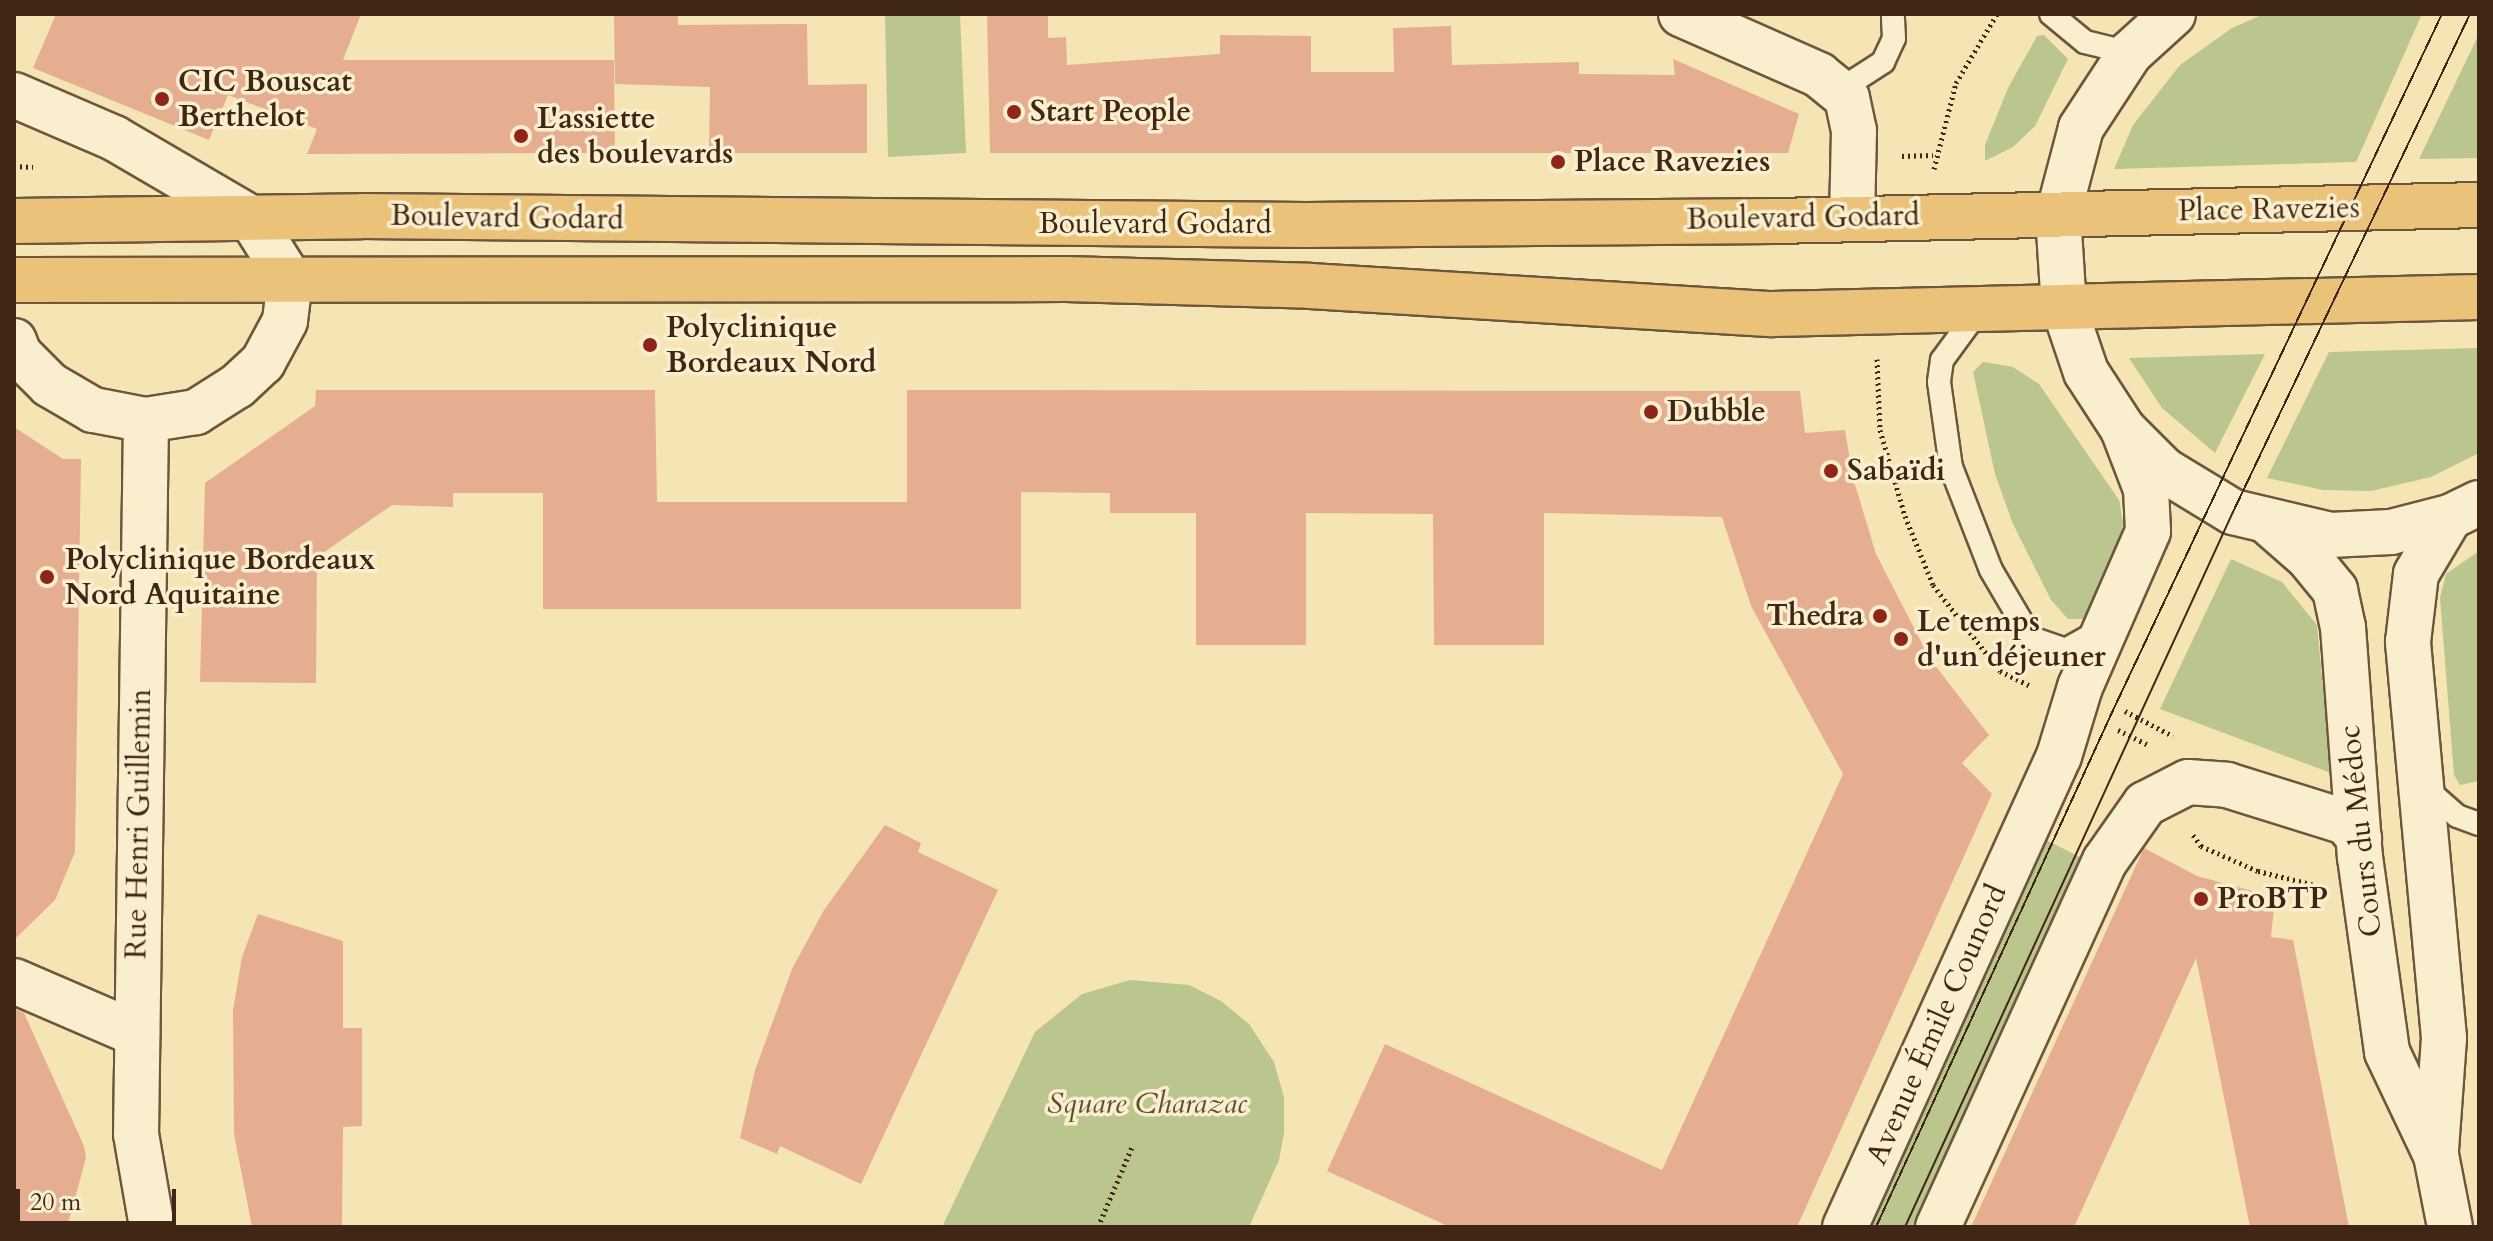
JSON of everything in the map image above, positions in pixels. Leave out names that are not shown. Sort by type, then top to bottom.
[{"type":"main road","name":"Place Ravezies","points":[[2058,215],[2479,205]]},
{"type":"main road","name":"Boulevard Godard","points":[[14,221],[251,218],[1306,225],[2058,215]]},
{"type":"main road","name":"Boulevard Godard","points":[[14,280],[1066,279],[1310,286],[1772,314],[2064,307]]},
{"type":"main road","points":[[2064,307],[2479,297]]},
{"type":"street","points":[[1681,14],[1819,75],[1847,98],[1854,131],[1852,217]]},
{"type":"street","points":[[2173,14],[2130,53],[2081,128],[2058,215],[2064,307],[2086,372],[2123,429],[2164,470],[2199,493],[2270,524],[2346,534],[2391,532],[2465,510]]},
{"type":"street","points":[[14,95],[114,138],[251,218],[290,280],[285,321],[263,362],[237,386],[196,412],[146,420],[93,410],[50,385],[19,354],[14,341]]},
{"type":"street","name":"Rue Henri Guillemin","points":[[146,420],[136,1134],[152,1227]]},
{"type":"street","points":[[2107,626],[2148,531],[2146,489],[2123,429]]},
{"type":"street","name":"Cours du Médoc","points":[[2436,1155],[2444,1038],[2408,642],[2416,574],[2465,510]]},
{"type":"street","name":"Cours du Médoc","points":[[2270,524],[2308,557],[2335,590],[2343,627],[2359,838],[2387,1052],[2436,1155],[2450,1227]]},
{"type":"street","name":"Avenue Émile Counord","points":[[1845,1227],[2029,823],[2107,626]]},
{"type":"street","points":[[1938,1227],[2105,861],[2145,804],[2188,782],[2227,785],[2346,822],[2359,838]]},
{"type":"street","points":[[14,981],[137,1034]]},
{"type":"lane","points":[[2051,14],[2085,42],[2130,53]]},
{"type":"lane","points":[[1838,91],[1883,62],[1894,38],[1893,18]]},
{"type":"lane","points":[[1979,310],[1942,360],[1939,382],[1951,467],[1991,570],[2031,638],[2065,650],[2107,626]]},
{"type":"lane","points":[[2422,785],[2457,816],[2479,824]]},
{"type":"path","points":[[1933,155],[1956,83],[1997,14]]},
{"type":"path","points":[[1098,1227],[1132,1147]]},
{"type":"green space","points":[[885,14],[960,14],[966,153],[888,157]]},
{"type":"green space","points":[[2264,14],[2422,14],[2356,162],[2114,169],[2133,125],[2180,65],[2232,28]]},
{"type":"green space","points":[[2044,35],[2068,59],[2035,126],[2013,147],[1985,161],[1985,145],[2008,88],[2037,36]]},
{"type":"green space","points":[[2477,38],[2479,158],[2419,159]]},
{"type":"green space","points":[[2479,348],[2479,453],[2431,477],[2371,491],[2323,490],[2267,478],[2329,352]]},
{"type":"green space","points":[[2265,354],[2215,453],[2162,408],[2129,358]]},
{"type":"green space","points":[[1983,362],[2013,367],[2039,384],[2119,500],[2123,522],[2118,554],[2085,619],[2068,619],[2051,600],[2013,524],[1995,474],[1973,372]]},
{"type":"green space","points":[[2479,551],[2479,781],[2460,785],[2454,775],[2440,598],[2446,574]]},
{"type":"green space","points":[[2231,559],[2282,582],[2317,625],[2331,773],[2160,709]]},
{"type":"green space","points":[[2042,838],[2086,860],[1918,1227],[1864,1227]]},
{"type":"green space","name":"Square Charazac","points":[[1130,980],[1189,985],[1221,1001],[1249,1024],[1274,1062],[1284,1097],[1284,1133],[1279,1160],[1249,1227],[942,1227],[1035,1032],[1082,994]]},
{"type":"building","points":[[56,14],[361,14],[343,60],[614,60],[615,153],[307,154],[317,129],[228,95],[209,140],[33,68]]},
{"type":"building","points":[[614,14],[678,14],[678,25],[807,24],[808,85],[867,84],[867,153],[709,153],[710,87],[615,84]]},
{"type":"building","points":[[987,14],[1048,14],[1048,38],[1066,37],[1067,65],[1220,54],[1220,35],[1311,36],[1311,72],[1394,72],[1393,28],[1451,26],[1452,65],[1579,62],[1579,74],[1675,75],[1673,59],[1799,114],[1788,153],[990,153]]},
{"type":"building","points":[[316,390],[655,390],[657,502],[907,502],[907,390],[1800,391],[1805,433],[1845,430],[1853,478],[1876,554],[1930,659],[1989,735],[1962,763],[1992,794],[1797,1227],[1450,1227],[1327,1171],[1385,1044],[1662,1170],[1843,774],[1751,606],[1722,517],[1544,513],[1544,645],[1434,645],[1433,514],[1306,513],[1306,645],[1196,645],[1196,513],[1110,513],[1110,493],[1021,492],[1021,609],[543,609],[543,493],[453,493],[453,507],[392,505],[317,557],[316,683],[200,682],[205,483],[315,406]]},
{"type":"building","name":"Polyclinique Bordeaux Nord Aquitaine","points":[[14,427],[63,459],[81,459],[75,852],[55,900],[14,940]]},
{"type":"building","points":[[885,825],[921,843],[918,852],[998,890],[861,1184],[780,1146],[777,1154],[740,1138],[755,1070],[792,969],[824,910]]},
{"type":"building","points":[[2144,848],[2197,876],[2275,897],[2271,937],[2293,940],[2349,1227],[2250,1227],[2196,958],[2074,1227],[1971,1227]]},
{"type":"building","points":[[258,914],[343,941],[343,1028],[362,1028],[362,1126],[343,1127],[342,1227],[252,1227],[234,1134],[233,1010],[242,957]]},
{"type":"building","points":[[14,1008],[24,1013],[84,1146],[86,1158],[67,1227],[14,1227]]},
{"type":"tram line","points":[[1876,1227],[2115,706],[2442,14]]},
{"type":"tram line","points":[[1905,1227],[2233,512],[2470,14]]},
{"type":"place","name":"CIC Bouscat Berthelot","points":[[162,99]]},
{"type":"place","name":"Start People","points":[[1014,112]]},
{"type":"place","name":"L'assiette des boulevards","points":[[521,136]]},
{"type":"place","name":"Place Ravezies","points":[[1558,162]]},
{"type":"place","name":"Polyclinique Bordeaux Nord","points":[[650,345]]},
{"type":"place","name":"Dubble","points":[[1651,412]]},
{"type":"place","name":"Sabaïdi","points":[[1831,471]]},
{"type":"place","name":"Polyclinique Bordeaux Nord Aquitaine","points":[[47,577]]},
{"type":"place","name":"Thedra","points":[[1880,616]]},
{"type":"place","name":"Le temps d'un déjeuner","points":[[1901,639]]},
{"type":"place","name":"ProBTP","points":[[2201,899]]}]
